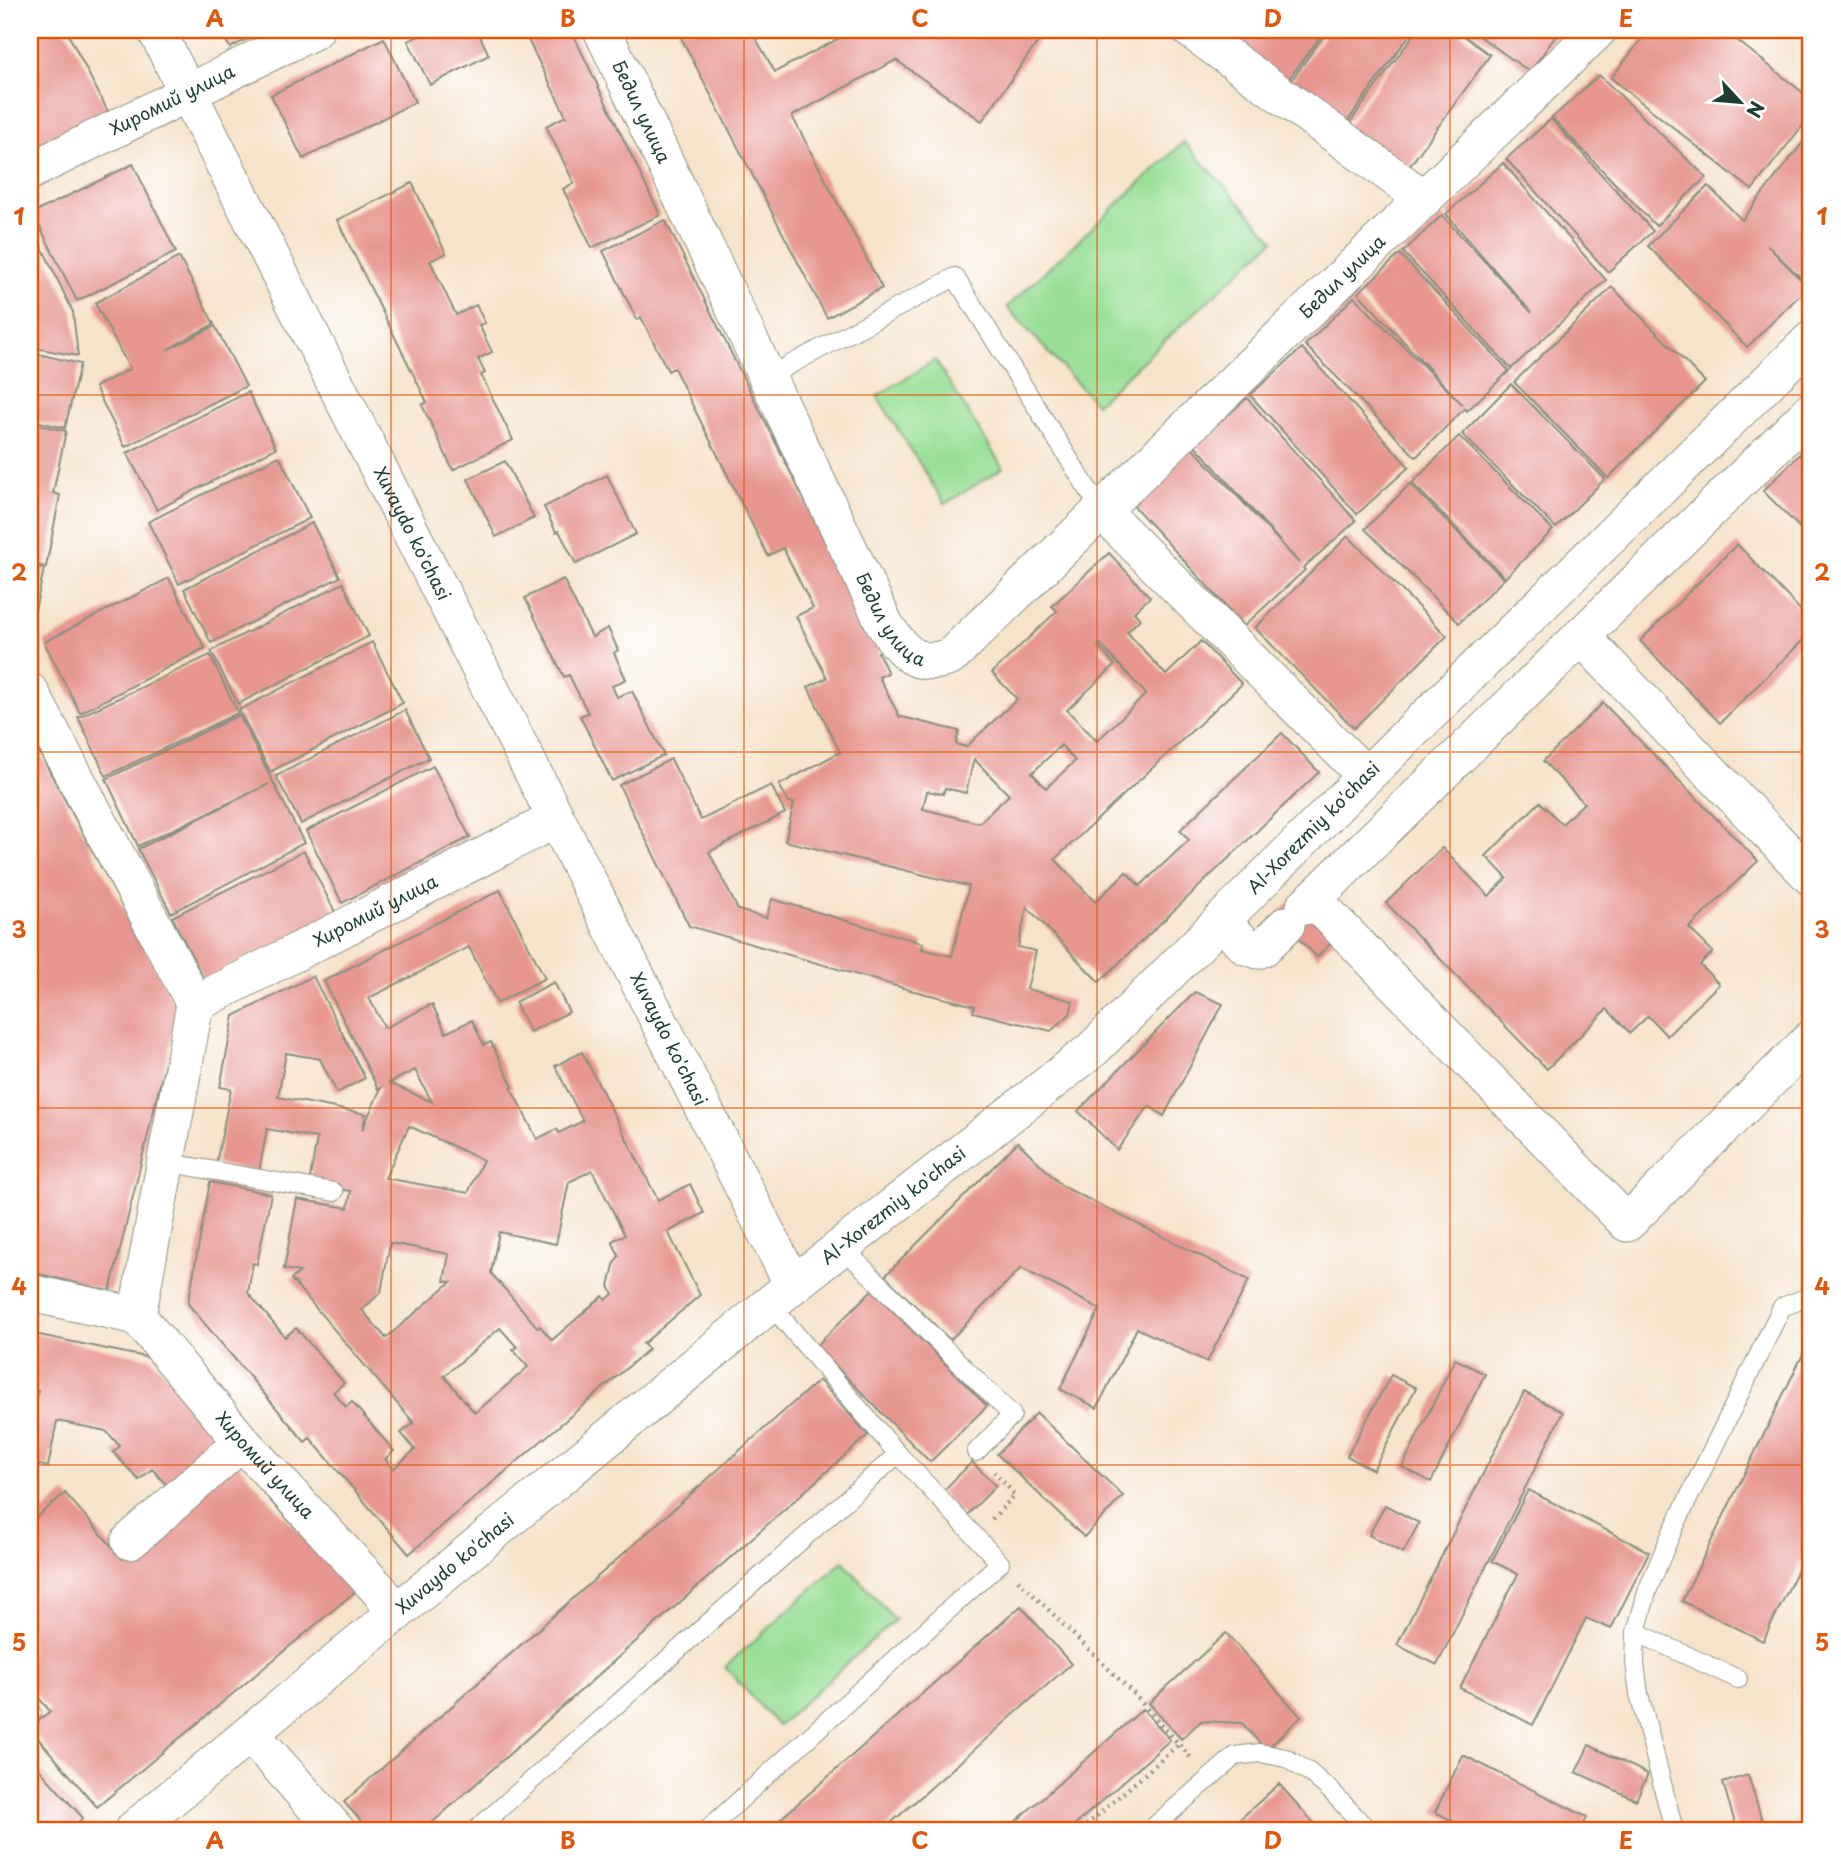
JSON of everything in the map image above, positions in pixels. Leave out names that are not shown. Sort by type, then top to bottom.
[{"type":"street","name":"Xuvaydo ko'chasi","points":[[133,1830],[781,1295],[556,819],[156,30]]},
{"type":"street","name":"Хиромий улица","points":[[30,171],[315,30]]},
{"type":"street","name":"Бедил улица","points":[[602,30],[885,625],[903,651],[918,659],[935,662],[950,657],[1598,30]]},
{"type":"street","points":[[1191,30],[1423,198]]},
{"type":"street","name":"Al-Xorezmiy ko'chasi","points":[[781,1295],[1092,1050],[1366,776],[1811,340]]},
{"type":"street","points":[[1221,921],[1246,946],[1258,950],[1264,947],[1811,411]]},
{"type":"street","points":[[1101,510],[1366,776]]},
{"type":"street","points":[[1581,636],[1811,877]]},
{"type":"street","points":[[30,692],[195,1004],[137,1316],[30,1293]]},
{"type":"street","name":"Хиромий улица","points":[[195,1004],[556,819]]},
{"type":"street","points":[[1301,910],[1627,1223],[1811,1039]]},
{"type":"street","name":"Хиромий улица","points":[[137,1316],[242,1442],[379,1590],[396,1613]]},
{"type":"street","points":[[130,1541],[242,1442]]},
{"type":"street","points":[[250,1733],[327,1827]]},
{"type":"lane","points":[[767,377],[955,277],[1101,510]]},
{"type":"lane","points":[[165,1162],[334,1192]]},
{"type":"lane","points":[[842,1247],[1013,1415],[976,1452]]},
{"type":"lane","points":[[707,1830],[1000,1563],[898,1454],[781,1295]]},
{"type":"lane","points":[[1674,1830],[1639,1694],[1635,1663],[1636,1633],[1648,1589],[1671,1534],[1782,1307],[1811,1296]]},
{"type":"lane","points":[[476,1830],[898,1454]]},
{"type":"lane","points":[[1636,1633],[1738,1679]]},
{"type":"lane","points":[[1150,1830],[1235,1756],[1260,1753],[1286,1758],[1309,1772],[1368,1830]]},
{"type":"path","points":[[975,1536],[1015,1495],[976,1452]]},
{"type":"path","points":[[1000,1563],[1133,1693],[1209,1779]]},
{"type":"path","points":[[1081,1830],[1179,1744]]},
{"type":"green space","points":[[1184,142],[1274,240],[1096,404],[1007,307]]},
{"type":"green space","points":[[935,360],[1003,468],[945,504],[877,396]]},
{"type":"green space","points":[[843,1561],[895,1620],[778,1726],[725,1667]]},
{"type":"building","points":[[30,30],[66,30],[114,123],[30,158]]},
{"type":"building","points":[[220,30],[265,30],[230,48]]},
{"type":"building","points":[[431,30],[477,30],[489,55],[430,85],[408,41]]},
{"type":"building","points":[[523,30],[571,30],[660,215],[592,248],[563,189],[574,183],[546,126],[566,116]]},
{"type":"building","points":[[677,30],[751,30],[775,72],[855,30],[1046,30],[982,121],[896,60],[792,116],[882,288],[827,318]]},
{"type":"building","points":[[1243,30],[1325,30],[1286,83],[1232,44]]},
{"type":"building","points":[[1328,30],[1413,30],[1344,126],[1288,85]]},
{"type":"building","points":[[1417,30],[1456,30],[1490,55],[1406,171],[1346,128]]},
{"type":"building","points":[[1471,30],[1560,30],[1530,72]]},
{"type":"building","points":[[1649,30],[1724,30],[1811,99],[1811,115],[1752,190],[1611,78]]},
{"type":"building","points":[[384,38],[415,102],[303,159],[271,95]]},
{"type":"building","points":[[1599,75],[1706,177],[1656,226],[1552,118]]},
{"type":"building","points":[[1551,119],[1653,231],[1608,272],[1506,159]]},
{"type":"building","points":[[1811,132],[1811,283],[1809,286],[1767,245],[1808,287],[1747,347],[1648,246],[1708,186],[1742,220]]},
{"type":"building","points":[[1503,163],[1606,280],[1511,369],[1403,252],[1442,215],[1532,313],[1446,214]]},
{"type":"building","points":[[133,164],[176,252],[77,301],[33,213]]},
{"type":"building","points":[[412,183],[446,253],[430,261],[456,315],[476,305],[485,323],[479,325],[492,352],[478,359],[485,373],[481,375],[513,440],[453,470],[422,405],[427,402],[337,220]]},
{"type":"building","points":[[665,220],[849,590],[891,646],[878,652],[888,673],[879,677],[900,718],[959,731],[956,744],[966,747],[1017,699],[992,673],[1057,611],[1052,606],[1109,553],[1150,597],[1134,612],[1140,619],[1127,632],[1166,675],[1201,641],[1242,684],[1055,859],[1095,902],[1126,872],[1140,886],[1189,840],[1180,830],[1282,733],[1319,772],[1099,982],[1027,907],[1018,947],[1036,951],[1027,989],[1073,1001],[1070,1014],[1051,1031],[973,1012],[975,1006],[910,990],[689,926],[619,785],[671,759],[701,820],[771,785],[785,813],[709,852],[738,910],[766,918],[772,899],[923,943],[922,949],[952,956],[969,886],[785,841],[794,803],[789,802],[779,785],[840,752],[808,687],[827,678],[796,616],[813,608],[783,548],[768,556],[674,368],[668,371],[641,317],[637,320],[603,251]],"holes":[[[1100,644],[1146,694],[1097,741],[1067,710],[1115,665],[1098,646]],[[1061,745],[1075,761],[1046,788],[1032,773]],[[974,759],[1009,795],[979,823],[923,809],[927,791],[943,794],[945,788],[966,793]]]},
{"type":"building","points":[[30,222],[73,312],[78,356],[30,347]]},
{"type":"building","points":[[1400,254],[1509,371],[1467,411],[1465,408],[1416,457],[1305,345],[1354,297],[1462,404],[1358,293]]},
{"type":"building","points":[[179,257],[214,324],[167,350],[215,326],[246,386],[125,447],[95,387],[130,369],[95,303]]},
{"type":"building","points":[[1612,287],[1705,382],[1608,478],[1514,382]]},
{"type":"building","points":[[1302,348],[1409,467],[1357,514],[1250,395]]},
{"type":"building","points":[[30,352],[80,364],[65,428],[30,420]]},
{"type":"building","points":[[1511,384],[1605,479],[1556,528],[1462,434]]},
{"type":"building","points":[[248,392],[276,448],[157,510],[127,453]]},
{"type":"building","points":[[1247,398],[1356,521],[1244,626],[1131,503],[1192,447],[1299,563],[1194,444]]},
{"type":"building","points":[[30,423],[66,431],[53,493],[60,495],[46,567],[30,564]]},
{"type":"building","points":[[1459,436],[1553,530],[1505,578],[1412,483]]},
{"type":"building","points":[[1811,443],[1811,539],[1763,491]]},
{"type":"building","points":[[279,456],[310,518],[179,584],[148,522]]},
{"type":"building","points":[[505,461],[534,518],[496,537],[468,479]]},
{"type":"building","points":[[607,475],[636,534],[576,564],[544,507]]},
{"type":"building","points":[[1410,484],[1504,579],[1459,623],[1365,529]]},
{"type":"building","points":[[312,523],[340,577],[211,643],[184,589]]},
{"type":"building","points":[[1348,536],[1447,636],[1354,728],[1255,628]]},
{"type":"building","points":[[1737,544],[1811,621],[1811,632],[1720,723],[1640,641]]},
{"type":"building","points":[[30,566],[44,569],[31,629],[30,629]]},
{"type":"building","points":[[169,578],[205,648],[80,713],[44,642]]},
{"type":"building","points":[[563,579],[592,637],[608,628],[618,650],[614,653],[626,679],[612,686],[617,697],[632,691],[664,755],[612,781],[580,716],[588,713],[569,675],[564,677],[525,598]]},
{"type":"building","points":[[343,583],[369,636],[238,704],[211,651]]},
{"type":"building","points":[[372,642],[403,703],[270,772],[239,710]]},
{"type":"building","points":[[210,655],[238,713],[106,776],[78,717]]},
{"type":"building","points":[[1603,703],[1758,861],[1689,928],[1713,952],[1700,965],[1719,984],[1667,1036],[1648,1016],[1630,1033],[1607,1009],[1547,1069],[1386,903],[1442,848],[1489,896],[1507,878],[1486,856],[1540,802],[1562,824],[1584,803],[1543,761]]},
{"type":"building","points":[[405,710],[429,758],[301,824],[276,776]]},
{"type":"building","points":[[239,715],[304,843],[171,913],[138,849],[269,784],[138,846],[106,779]]},
{"type":"building","points":[[30,735],[178,1010],[110,1291],[30,1272]]},
{"type":"building","points":[[433,766],[470,837],[342,903],[306,831]]},
{"type":"building","points":[[304,851],[336,914],[204,980],[172,917]]},
{"type":"building","points":[[500,890],[545,978],[497,1003],[469,947],[369,998],[385,1028],[432,1004],[446,1033],[472,1020],[484,1045],[491,1042],[537,1139],[557,1129],[559,1133],[583,1121],[555,1066],[582,1052],[658,1200],[690,1184],[704,1213],[668,1232],[700,1295],[643,1344],[649,1349],[409,1554],[310,1438],[305,1442],[188,1304],[210,1182],[271,1194],[257,1264],[253,1263],[248,1293],[285,1337],[296,1328],[344,1383],[333,1392],[346,1407],[352,1402],[394,1451],[385,1459],[393,1469],[415,1450],[401,1433],[414,1423],[291,1279],[300,1272],[284,1269],[297,1199],[348,1208],[351,1191],[309,1184],[317,1138],[267,1129],[259,1172],[216,1164],[231,1089],[220,1087],[234,1016],[313,976],[365,1078],[337,1093],[320,1059],[286,1053],[278,1097],[366,1114],[362,1130],[381,1088],[378,1089],[324,981]],"holes":[[[415,1070],[432,1102],[389,1083]],[[409,1126],[483,1160],[468,1193],[385,1178]],[[592,1170],[625,1235],[612,1241],[619,1256],[615,1261],[609,1286],[613,1294],[606,1300],[603,1296],[552,1340],[540,1326],[538,1328],[491,1273],[499,1232],[556,1244],[569,1182]],[[390,1243],[449,1254],[444,1281],[451,1282],[386,1338],[362,1310],[381,1292]],[[500,1328],[517,1347],[513,1350],[528,1367],[475,1413],[444,1376]]]},
{"type":"building","points":[[1295,897],[1336,938],[1317,957],[1276,916]]},
{"type":"building","points":[[554,982],[569,1012],[530,1032],[515,1002]]},
{"type":"building","points":[[1195,992],[1223,1004],[1164,1116],[1149,1106],[1117,1150],[1078,1111]]},
{"type":"building","points":[[1018,1142],[1062,1186],[1249,1280],[1207,1362],[1137,1328],[1097,1408],[1060,1389],[1100,1309],[1021,1268],[950,1340],[885,1276]]},
{"type":"building","points":[[872,1290],[987,1406],[930,1462],[816,1346]]},
{"type":"building","points":[[30,1333],[150,1358],[229,1437],[170,1489],[152,1469],[139,1480],[113,1452],[120,1446],[106,1431],[57,1421],[48,1467],[30,1463],[30,1427],[38,1391],[30,1389]]},
{"type":"building","points":[[1811,1338],[1811,1543],[1763,1641],[1682,1601]]},
{"type":"building","points":[[1455,1359],[1485,1374],[1431,1482],[1402,1467]]},
{"type":"building","points":[[1391,1375],[1416,1388],[1373,1470],[1347,1456]]},
{"type":"building","points":[[819,1380],[868,1435],[424,1830],[369,1830],[344,1802]]},
{"type":"building","points":[[1524,1392],[1563,1412],[1437,1665],[1397,1645]]},
{"type":"building","points":[[1037,1413],[1123,1496],[1084,1537],[997,1454]]},
{"type":"building","points":[[235,1460],[356,1591],[97,1807],[30,1729],[50,1711],[30,1688],[30,1523],[65,1493],[123,1559]]},
{"type":"building","points":[[972,1462],[996,1486],[965,1517],[941,1493]]},
{"type":"building","points":[[1528,1490],[1649,1552],[1611,1629],[1586,1618],[1533,1725],[1460,1688],[1518,1574],[1492,1561]]},
{"type":"building","points":[[1385,1505],[1419,1523],[1403,1553],[1369,1535]]},
{"type":"building","points":[[1021,1606],[1071,1664],[883,1830],[768,1830]]},
{"type":"building","points":[[1226,1633],[1301,1717],[1266,1750],[1242,1723],[1201,1721],[1181,1739],[1149,1703]]},
{"type":"building","points":[[1143,1709],[1170,1740],[1069,1830],[1006,1830]]},
{"type":"building","points":[[1589,1745],[1648,1774],[1636,1800],[1576,1772]]},
{"type":"building","points":[[1463,1755],[1587,1817],[1581,1830],[1471,1830],[1435,1812]]},
{"type":"building","points":[[30,1759],[83,1818],[68,1830],[30,1830]]},
{"type":"building","points":[[1748,1775],[1765,1830],[1737,1830],[1723,1783]]},
{"type":"building","points":[[1279,1784],[1320,1830],[1228,1830]]}]
